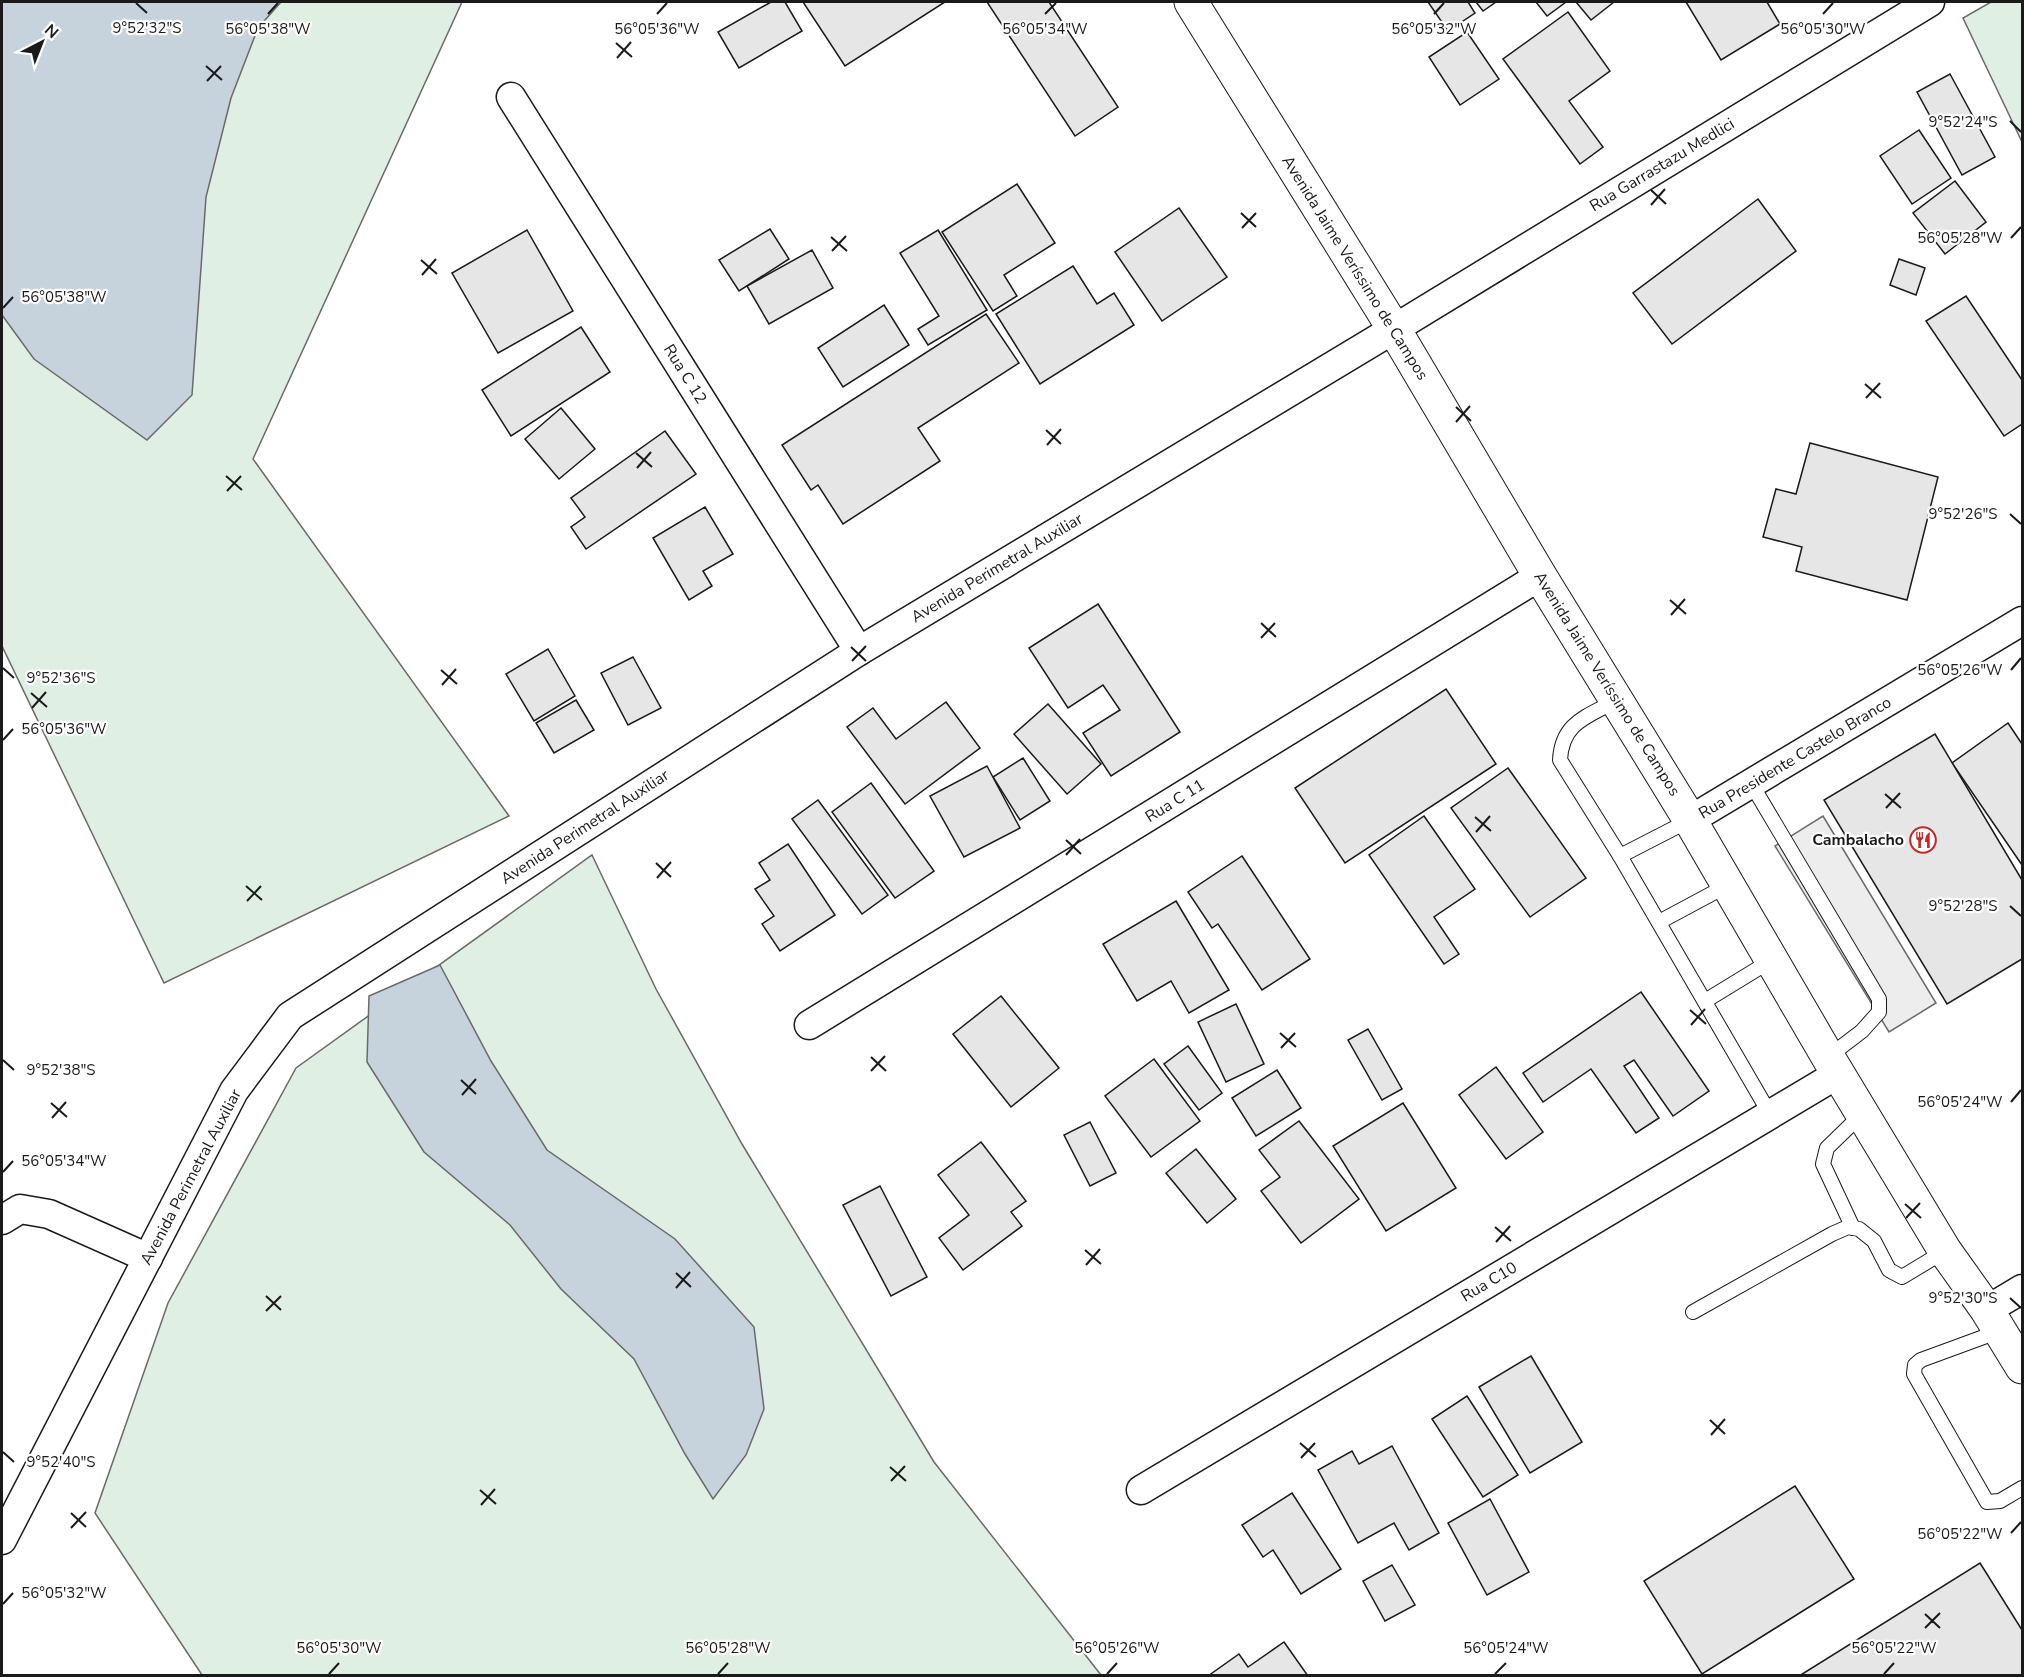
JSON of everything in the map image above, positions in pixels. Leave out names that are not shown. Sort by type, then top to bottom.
[{"type":"street","name":"Avenida Jaime Veríssimo de Campos","points":[[1191,2],[1394,329],[1540,576],[1690,820],[1945,1251],[1994,1321],[2022,1367]]},
{"type":"street","name":"Rua Garrastazu Medlici","points":[[1394,329],[1930,2]]},
{"type":"street","name":"Rua C 12","points":[[511,97],[859,651]]},
{"type":"street","name":"Avenida Perimetral Auxiliar","points":[[2,1540],[234,1091],[290,1016],[859,651],[1394,329]]},
{"type":"street","name":"Rua C 11","points":[[809,1025],[1540,576]]},
{"type":"street","name":"Rua Presidente Castelo Branco","points":[[1690,820],[1752,785],[2022,621]]},
{"type":"street","name":"Rua C10","points":[[1141,1490],[1770,1114],[1833,1065]]},
{"type":"street","points":[[2,1220],[20,1209],[49,1214],[148,1258]]},
{"type":"street","points":[[1994,1321],[2022,1288]]},
{"type":"lane","points":[[1617,700],[1573,726],[1561,742],[1560,760],[1620,856],[1770,1114]]},
{"type":"lane","points":[[1752,785],[1879,999],[1879,1012],[1833,1065]]},
{"type":"lane","points":[[1620,856],[1690,820]]},
{"type":"lane","points":[[1659,922],[1728,885]]},
{"type":"lane","points":[[1705,1002],[1772,960]]},
{"type":"lane","points":[[1853,1228],[1823,1164],[1827,1149],[1862,1114]]},
{"type":"lane","points":[[1693,1312],[1848,1227],[1874,1241],[1889,1270],[1902,1277],[1945,1251]]},
{"type":"lane","points":[[1994,1321],[1921,1360],[1915,1365],[1914,1374],[1987,1502],[2000,1501],[2022,1488]]},
{"type":"green space","points":[[2,2],[462,2],[253,459],[509,816],[164,983],[2,646]]},
{"type":"green space","points":[[1991,2],[2022,2],[2022,142],[1963,18]]},
{"type":"green space","points":[[592,855],[656,989],[742,1144],[934,1462],[1101,1675],[202,1675],[95,1513],[168,1303],[296,1068]]},
{"type":"shaded area","points":[[2,2],[281,2],[258,28],[231,98],[206,197],[192,395],[147,440],[34,359],[2,315]]},
{"type":"shaded area","points":[[1823,816],[1936,1003],[1889,1032],[1775,846]]},
{"type":"shaded area","points":[[440,965],[491,1061],[547,1150],[675,1239],[754,1327],[764,1409],[746,1455],[713,1499],[685,1454],[634,1359],[561,1289],[510,1225],[424,1152],[367,1062],[369,996]]},
{"type":"building","points":[[771,2],[785,2],[802,31],[739,68],[718,32]]},
{"type":"building","points":[[803,2],[945,2],[845,66]]},
{"type":"building","points":[[987,2],[1049,2],[1118,107],[1075,136]]},
{"type":"building","points":[[1428,2],[1468,2],[1475,13],[1448,31]]},
{"type":"building","points":[[1476,2],[1496,2],[1483,11]]},
{"type":"building","points":[[1536,2],[1566,2],[1547,16]]},
{"type":"building","points":[[1576,2],[1614,2],[1591,20]]},
{"type":"building","points":[[1686,2],[1767,2],[1780,24],[1721,60]]},
{"type":"building","points":[[1568,12],[1610,71],[1569,101],[1603,147],[1580,164],[1503,59]]},
{"type":"building","points":[[1467,32],[1499,79],[1460,105],[1429,57]]},
{"type":"building","points":[[1950,74],[1995,157],[1962,175],[1917,92]]},
{"type":"building","points":[[1919,130],[1951,178],[1912,204],[1880,156]]},
{"type":"building","points":[[1955,181],[1986,222],[1945,254],[1913,213]]},
{"type":"building","points":[[1017,184],[1055,243],[1004,275],[1017,296],[993,311],[942,232]]},
{"type":"building","points":[[1758,199],[1796,251],[1672,344],[1633,293]]},
{"type":"building","points":[[1179,208],[1227,277],[1162,321],[1115,252]]},
{"type":"building","points":[[770,229],[789,259],[739,291],[719,260]]},
{"type":"building","points":[[527,230],[573,311],[498,353],[452,273]]},
{"type":"building","points":[[938,230],[987,310],[928,345],[918,329],[939,316],[900,253]]},
{"type":"building","points":[[812,250],[833,288],[769,324],[747,286]]},
{"type":"building","points":[[1899,259],[1925,268],[1916,295],[1890,285]]},
{"type":"building","points":[[1073,266],[1097,304],[1114,293],[1134,325],[1040,384],[996,314]]},
{"type":"building","points":[[1966,296],[2022,380],[2022,424],[2004,436],[1926,321]]},
{"type":"building","points":[[884,305],[909,345],[843,387],[818,348]]},
{"type":"building","points":[[986,314],[1019,363],[918,428],[940,461],[843,524],[818,485],[811,490],[782,445]]},
{"type":"building","points":[[581,327],[610,372],[511,436],[482,390]]},
{"type":"building","points":[[561,408],[595,449],[559,479],[525,439]]},
{"type":"building","points":[[665,431],[696,474],[586,549],[571,527],[585,517],[571,498]]},
{"type":"building","points":[[1810,443],[1938,477],[1907,600],[1796,571],[1802,547],[1763,537],[1776,489],[1796,494]]},
{"type":"building","points":[[705,507],[733,554],[703,571],[712,586],[689,600],[653,538]]},
{"type":"building","points":[[1098,604],[1180,732],[1111,776],[1083,733],[1120,710],[1103,685],[1068,708],[1029,648]]},
{"type":"building","points":[[548,649],[575,696],[534,721],[506,674]]},
{"type":"building","points":[[633,657],[661,708],[628,725],[601,673]]},
{"type":"building","points":[[1446,689],[1496,764],[1345,863],[1295,788]]},
{"type":"building","points":[[576,700],[594,730],[554,753],[536,723]]},
{"type":"building","points":[[946,702],[980,748],[905,804],[847,727],[873,708],[896,739]]},
{"type":"building","points":[[1048,704],[1101,764],[1067,794],[1014,734]]},
{"type":"building","points":[[2008,723],[2022,744],[2022,865],[1952,763]]},
{"type":"building","name":"Cambalacho","points":[[1935,734],[2022,880],[2022,959],[1947,1004],[1824,800]]},
{"type":"building","points":[[1023,758],[1050,801],[1020,820],[993,777]]},
{"type":"building","points":[[987,766],[1020,828],[964,857],[930,796]]},
{"type":"building","points":[[1508,768],[1586,878],[1530,917],[1451,808]]},
{"type":"building","points":[[871,783],[934,871],[895,898],[832,812]]},
{"type":"building","points":[[818,800],[888,895],[862,914],[792,819]]},
{"type":"building","points":[[1424,816],[1475,889],[1434,917],[1459,954],[1444,964],[1369,855]]},
{"type":"building","points":[[788,844],[835,915],[780,951],[762,924],[774,916],[755,889],[770,880],[759,863]]},
{"type":"building","points":[[1242,856],[1310,959],[1262,990],[1218,924],[1212,928],[1188,892]]},
{"type":"building","points":[[1176,901],[1229,990],[1189,1013],[1171,981],[1137,1001],[1103,944]]},
{"type":"building","points":[[1641,992],[1709,1091],[1673,1116],[1634,1060],[1624,1066],[1659,1118],[1636,1133],[1591,1069],[1543,1102],[1523,1073]]},
{"type":"building","points":[[1001,996],[1059,1068],[1011,1107],[953,1034]]},
{"type":"building","points":[[1236,1004],[1264,1064],[1226,1082],[1198,1022]]},
{"type":"building","points":[[1368,1029],[1402,1089],[1382,1100],[1348,1040]]},
{"type":"building","points":[[1188,1046],[1222,1093],[1199,1110],[1164,1064]]},
{"type":"building","points":[[1154,1059],[1200,1121],[1151,1157],[1105,1096]]},
{"type":"building","points":[[1496,1067],[1543,1132],[1506,1159],[1459,1095]]},
{"type":"building","points":[[1277,1070],[1301,1108],[1256,1136],[1232,1098]]},
{"type":"building","points":[[1403,1103],[1456,1188],[1386,1231],[1333,1146]]},
{"type":"building","points":[[1299,1121],[1359,1199],[1301,1243],[1261,1191],[1280,1177],[1259,1150]]},
{"type":"building","points":[[1090,1122],[1116,1173],[1090,1186],[1064,1135]]},
{"type":"building","points":[[981,1142],[1026,1201],[1011,1212],[1022,1226],[963,1270],[939,1238],[969,1215],[938,1175]]},
{"type":"building","points":[[1196,1149],[1236,1199],[1207,1223],[1166,1173]]},
{"type":"building","points":[[880,1186],[927,1277],[891,1296],[843,1205]]},
{"type":"building","points":[[1531,1356],[1582,1442],[1530,1473],[1479,1387]]},
{"type":"building","points":[[1467,1396],[1518,1475],[1483,1497],[1432,1419]]},
{"type":"building","points":[[1392,1446],[1439,1533],[1409,1550],[1394,1523],[1358,1543],[1318,1470],[1352,1451],[1359,1464]]},
{"type":"building","points":[[1795,1486],[1854,1579],[1702,1674],[1644,1581]]},
{"type":"building","points":[[1292,1493],[1341,1569],[1301,1594],[1273,1550],[1263,1557],[1242,1525]]},
{"type":"building","points":[[1490,1499],[1529,1572],[1487,1595],[1448,1523]]},
{"type":"building","points":[[1980,1563],[2022,1630],[2022,1676],[1799,1676]]},
{"type":"building","points":[[1392,1565],[1415,1605],[1385,1621],[1363,1581]]},
{"type":"building","points":[[1284,1642],[1308,1676],[1208,1676],[1239,1654],[1248,1667]]},
{"type":"place","name":"Cambalacho","points":[[1923,840]]}]
